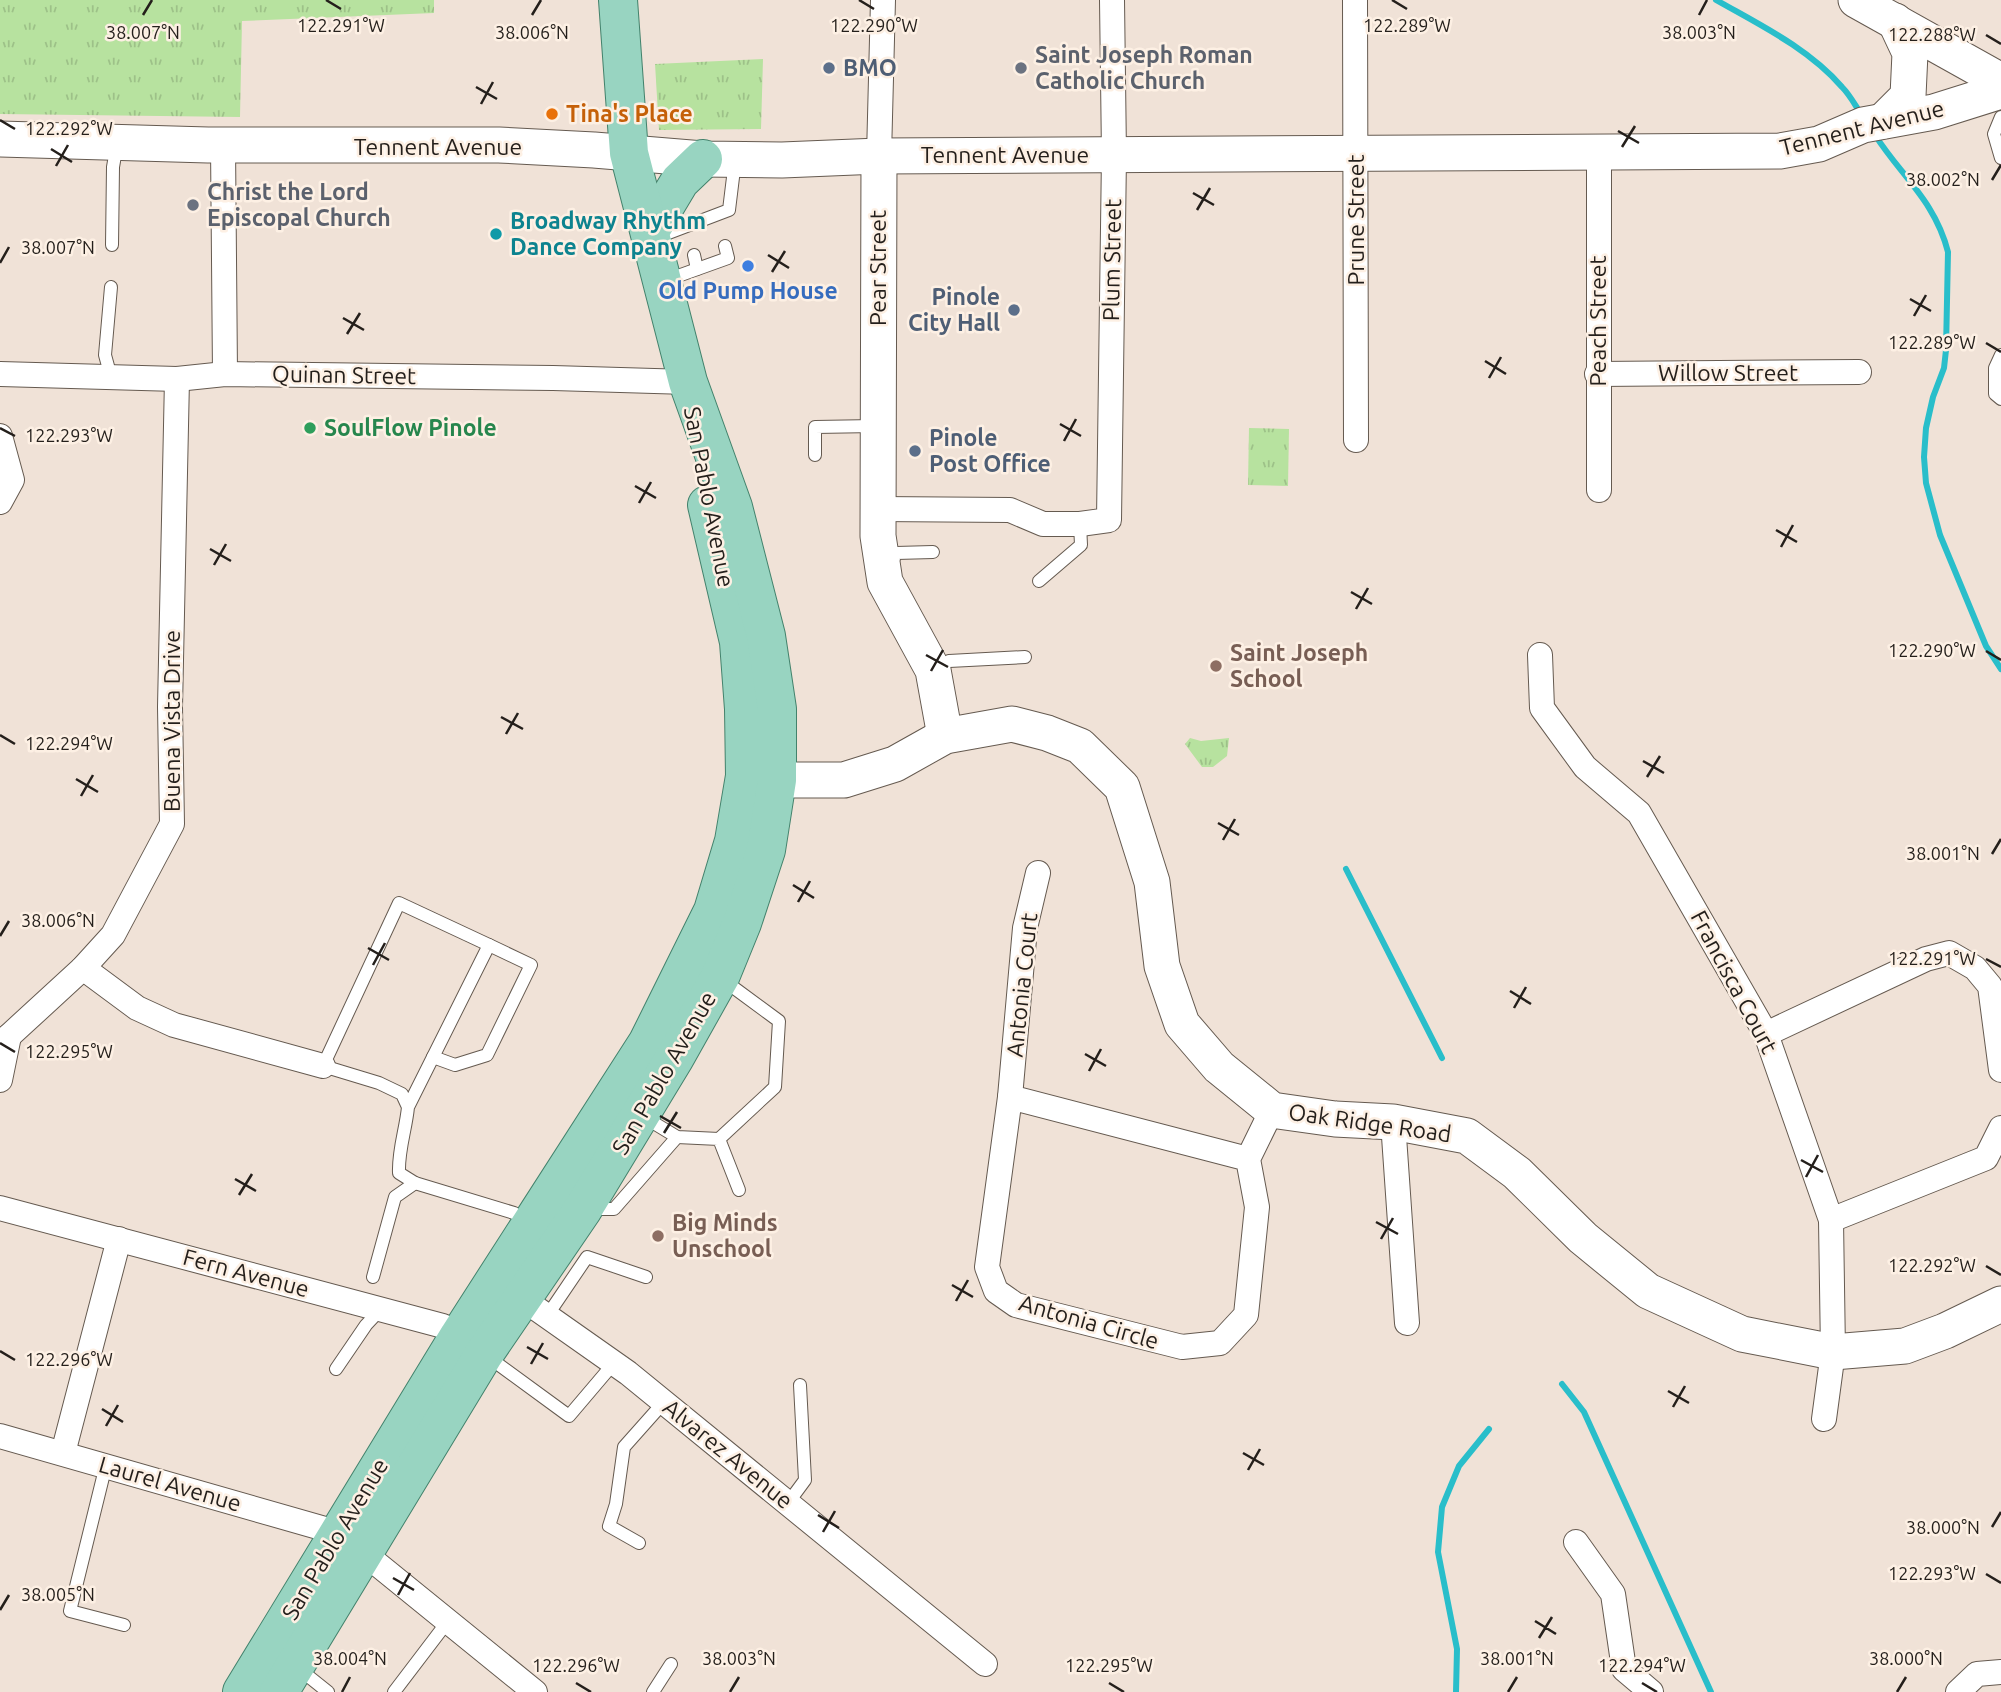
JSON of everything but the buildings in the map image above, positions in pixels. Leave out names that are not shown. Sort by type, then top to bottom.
[{"type":"main road","name":"San Pablo Avenue","points":[[521,1298],[532,1225],[627,1108],[720,976],[742,923],[766,850],[761,778],[744,709],[739,642],[708,512],[688,382],[661,282],[680,231],[629,153],[618,0]]},
{"type":"main road","points":[[680,231],[680,181],[719,160]]},
{"type":"main road","name":"San Pablo Avenue","points":[[242,1692],[351,1542],[472,1345],[521,1298],[583,1209],[627,1108],[648,1042],[713,911],[734,841],[761,778]]},
{"type":"main road","name":"San Pablo Avenue","points":[[287,1679],[351,1542]]},
{"type":"street","name":"Pear Street","points":[[883,0],[879,156],[878,522],[885,582],[933,670],[945,736]]},
{"type":"street","name":"Plum Street","points":[[1080,524],[1109,520],[1114,155],[1112,0]]},
{"type":"street","name":"Prune Street","points":[[1355,0],[1356,440]]},
{"type":"street","points":[[1856,0],[2001,81]]},
{"type":"street","points":[[1883,121],[1908,96],[1910,53],[1895,21]]},
{"type":"street","name":"Tennent Avenue","points":[[0,139],[117,144],[350,147],[499,145],[719,160],[879,156],[1780,151],[1819,144],[1846,131],[1934,112],[2001,91]]},
{"type":"street","points":[[223,145],[225,374]]},
{"type":"street","name":"Peach Street","points":[[1598,152],[1599,490]]},
{"type":"street","name":"Willow Street","points":[[1597,374],[1859,372]]},
{"type":"street","name":"Quinan Street","points":[[0,374],[177,379],[225,374],[688,382]]},
{"type":"street","name":"Buena Vista Drive","points":[[5,1034],[83,968],[113,935],[172,824],[170,707],[177,379]]},
{"type":"street","points":[[0,436],[12,481],[0,502]]},
{"type":"street","points":[[878,522],[1010,510],[1043,524],[1080,524]]},
{"type":"street","name":"Francisca Court","points":[[1540,655],[1542,708],[1585,767],[1639,813],[1766,1034],[1831,1220],[1833,1352],[1824,1419]]},
{"type":"street","name":"Oak Ridge Road","points":[[761,778],[844,780],[895,764],[945,736],[1012,724],[1047,733],[1080,746],[1122,788],[1152,882],[1162,966],[1182,1024],[1219,1067],[1272,1110],[1335,1119],[1393,1122],[1467,1136],[1517,1173],[1583,1238],[1648,1291],[1742,1334],[1833,1352],[1905,1346],[1945,1331],[2001,1304]]},
{"type":"street","name":"Antonia Court","points":[[1010,1097],[1025,928],[1038,873]]},
{"type":"street","points":[[1766,1034],[1926,959],[1949,953],[1975,968],[1990,986],[2001,1070]]},
{"type":"street","points":[[83,968],[137,1008],[174,1025],[323,1066]]},
{"type":"street","points":[[0,1080],[5,1034]]},
{"type":"street","points":[[1010,1097],[1248,1159],[1272,1110]]},
{"type":"street","name":"Antonia Circle","points":[[1010,1097],[987,1267],[996,1291],[1016,1305],[1181,1347],[1220,1343],[1246,1315],[1257,1207],[1248,1159]]},
{"type":"street","points":[[1393,1122],[1407,1323]]},
{"type":"street","points":[[1831,1220],[1986,1158],[2001,1128]]},
{"type":"street","name":"Fern Avenue","points":[[0,1208],[443,1326],[472,1345]]},
{"type":"street","points":[[63,1453],[119,1239]]},
{"type":"street","name":"Alvarez Avenue","points":[[521,1298],[614,1363],[664,1402],[985,1664]]},
{"type":"street","name":"Laurel Avenue","points":[[0,1436],[106,1465],[351,1542]]},
{"type":"street","points":[[351,1542],[535,1692]]},
{"type":"street","points":[[1576,1542],[1613,1594],[1624,1669],[1651,1692]]},
{"type":"street","points":[[1958,1692],[1977,1674],[2001,1672]]},
{"type":"lane","points":[[2001,117],[1994,134],[2001,158]]},
{"type":"lane","points":[[112,245],[113,167],[117,144]]},
{"type":"lane","points":[[680,231],[718,221],[729,210],[719,160]]},
{"type":"lane","points":[[661,282],[728,258],[725,246]]},
{"type":"lane","points":[[697,269],[701,253],[710,265]]},
{"type":"lane","points":[[111,287],[105,355],[111,377]]},
{"type":"lane","points":[[2001,355],[1995,368],[1995,394],[2001,399]]},
{"type":"lane","points":[[815,455],[815,427],[879,426]]},
{"type":"lane","points":[[1039,581],[1081,545],[1080,524]]},
{"type":"lane","points":[[885,582],[895,552],[933,552]]},
{"type":"lane","points":[[933,670],[949,661],[1025,657]]},
{"type":"lane","points":[[408,1107],[402,1094],[379,1083],[323,1066],[400,902],[531,965],[487,1055],[455,1065],[433,1057]]},
{"type":"lane","points":[[489,945],[408,1107],[407,1124],[398,1157],[399,1172],[415,1183],[514,1213],[532,1225]]},
{"type":"lane","points":[[627,1108],[677,1137],[719,1139],[775,1087],[779,1021],[720,976]]},
{"type":"lane","points":[[583,1209],[614,1209],[677,1137]]},
{"type":"lane","points":[[719,1139],[739,1190]]},
{"type":"lane","points":[[373,1277],[395,1197],[415,1183]]},
{"type":"lane","points":[[521,1298],[587,1256],[646,1277]]},
{"type":"lane","points":[[336,1369],[366,1325],[381,1309]]},
{"type":"lane","points":[[472,1345],[569,1416],[614,1363]]},
{"type":"lane","points":[[788,1503],[805,1480],[800,1385]]},
{"type":"lane","points":[[639,1543],[609,1526],[616,1504],[624,1447],[664,1402]]},
{"type":"lane","points":[[106,1465],[70,1611],[124,1625]]},
{"type":"lane","points":[[394,1692],[448,1621]]},
{"type":"lane","points":[[653,1692],[671,1664]]},
{"type":"lane","points":[[287,1679],[328,1692]]},
{"type":"green space","points":[[0,0],[434,0],[434,13],[242,21],[240,117],[0,114]]},
{"type":"green space","points":[[763,59],[761,129],[659,130],[655,64]]},
{"type":"green space","points":[[1249,428],[1289,429],[1288,486],[1248,485]]},
{"type":"green space","points":[[1190,738],[1201,741],[1229,738],[1227,756],[1213,767],[1202,767],[1185,744]]},
{"type":"waterway","points":[[1716,0],[1783,38],[1814,60],[1845,90],[1861,114]]},
{"type":"waterway","points":[[1875,135],[1935,218],[1948,252],[1946,350],[1944,368],[1933,397],[1926,428],[1926,483],[1940,535],[1986,646],[2001,669]]},
{"type":"waterway","points":[[1346,869],[1442,1058]]},
{"type":"waterway","points":[[1562,1384],[1584,1412],[1711,1692]]},
{"type":"waterway","points":[[1456,1692],[1457,1649],[1438,1552],[1442,1507],[1459,1466],[1489,1429]]},
{"type":"place","name":"BMO","points":[[829,68]]},
{"type":"place","name":"Saint Joseph Roman Catholic Church","points":[[1021,68]]},
{"type":"place","name":"Tina's Place","points":[[552,114]]},
{"type":"place","name":"Christ the Lord Episcopal Church","points":[[193,205]]},
{"type":"place","name":"Broadway Rhythm Dance Company","points":[[496,234]]},
{"type":"place","name":"Old Pump House","points":[[748,266]]},
{"type":"place","name":"Pinole City Hall","points":[[1014,310]]},
{"type":"place","name":"SoulFlow Pinole","points":[[310,428]]},
{"type":"place","name":"Pinole Post Office","points":[[915,451]]},
{"type":"place","name":"Saint Joseph School","points":[[1216,666]]},
{"type":"place","name":"Big Minds Unschool","points":[[658,1236]]}]
